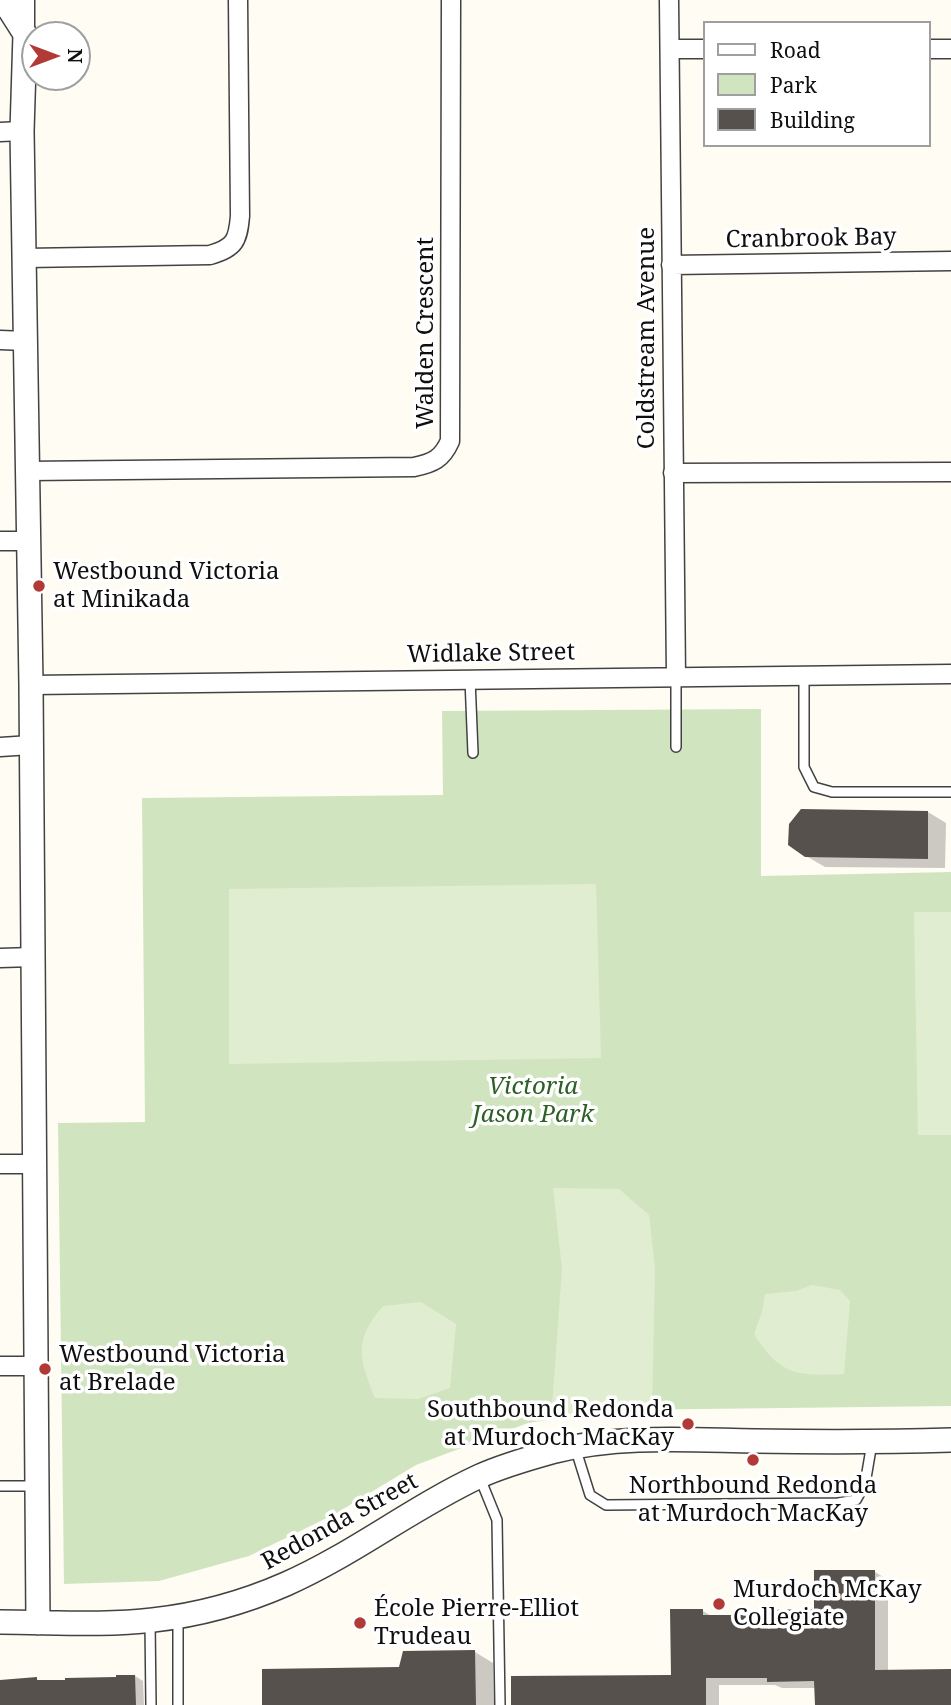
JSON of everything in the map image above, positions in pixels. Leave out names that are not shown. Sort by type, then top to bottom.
[{"type":"street","points":[[24,0],[24,21]]},
{"type":"street","points":[[26,258],[210,255],[225,251],[238,237],[238,0]]},
{"type":"street","name":"Walden Crescent","points":[[27,471],[414,467],[431,463],[443,455],[450,441],[451,0]]},
{"type":"street","name":"Coldstream Avenue","points":[[669,0],[676,676]]},
{"type":"street","points":[[0,1],[9,9],[21,29]]},
{"type":"street","points":[[670,49],[702,49]]},
{"type":"street","points":[[930,49],[951,49]]},
{"type":"street","points":[[21,56],[11,131],[26,258],[37,1623]]},
{"type":"street","name":"Cranbrook Bay","points":[[671,265],[951,261]]},
{"type":"street","points":[[0,340],[25,341]]},
{"type":"street","points":[[673,473],[951,472]]},
{"type":"street","points":[[0,541],[28,541]]},
{"type":"street","name":"Widlake Street","points":[[31,685],[951,674]]},
{"type":"street","points":[[0,747],[31,745]]},
{"type":"street","points":[[0,958],[33,957]]},
{"type":"street","points":[[0,1164],[34,1164]]},
{"type":"street","points":[[0,1366],[36,1366]]},
{"type":"street","name":"Redonda Street","points":[[0,1622],[150,1620],[178,1617],[240,1602],[306,1575],[479,1476],[526,1459],[575,1447],[614,1441],[657,1439],[872,1443],[951,1440]]},
{"type":"lane","points":[[804,675],[804,767],[814,787],[832,792],[951,792]]},
{"type":"lane","points":[[676,676],[676,747]]},
{"type":"lane","points":[[470,679],[472,753]]},
{"type":"lane","points":[[575,1447],[590,1495],[606,1505],[838,1503],[856,1500],[865,1484],[872,1443]]},
{"type":"lane","points":[[479,1476],[497,1520],[500,1705]]},
{"type":"lane","points":[[0,1486],[36,1486]]},
{"type":"lane","points":[[178,1617],[178,1705]]},
{"type":"lane","points":[[150,1620],[151,1705]]},
{"type":"green space","name":"Victoria Jason Park","points":[[761,709],[761,876],[951,872],[951,1406],[617,1410],[528,1423],[416,1465],[335,1514],[249,1556],[159,1581],[64,1584],[58,1123],[145,1122],[142,798],[443,795],[442,711]]},
{"type":"green space","points":[[596,884],[601,1058],[229,1064],[229,889]]},
{"type":"green space","points":[[914,912],[951,912],[951,1135],[918,1135]]},
{"type":"green space","points":[[553,1188],[619,1189],[649,1215],[655,1268],[652,1409],[551,1420],[562,1269]]},
{"type":"green space","points":[[812,1285],[840,1290],[850,1301],[844,1374],[792,1371],[773,1358],[754,1334],[765,1294],[796,1291]]},
{"type":"green space","points":[[421,1302],[456,1324],[450,1388],[418,1399],[375,1398],[363,1361],[363,1340],[367,1330],[383,1306]]},
{"type":"building","points":[[801,809],[928,811],[928,859],[805,857],[788,845],[789,824]]},
{"type":"building","points":[[814,1570],[875,1570],[875,1670],[951,1669],[951,1705],[815,1705],[814,1681],[767,1682],[767,1678],[706,1678],[706,1705],[511,1705],[511,1676],[671,1675],[670,1609],[703,1609],[703,1615],[766,1615],[766,1610],[814,1609]]},
{"type":"building","points":[[475,1650],[476,1705],[262,1705],[262,1669],[399,1667],[403,1651]]},
{"type":"building","points":[[135,1675],[136,1705],[0,1705],[0,1680],[37,1677],[37,1680],[65,1680]]},
{"type":"place","name":"Westbound Victoria at Minikada","points":[[39,586]]},
{"type":"place","name":"Westbound Victoria at Brelade","points":[[45,1369]]},
{"type":"place","name":"Southbound Redonda at Murdoch MacKay","points":[[688,1424]]},
{"type":"place","name":"Northbound Redonda at Murdoch MacKay","points":[[753,1460]]},
{"type":"place","name":"Murdoch McKay Collegiate","points":[[719,1604]]},
{"type":"place","name":"École Pierre-Elliot Trudeau","points":[[360,1623]]}]
